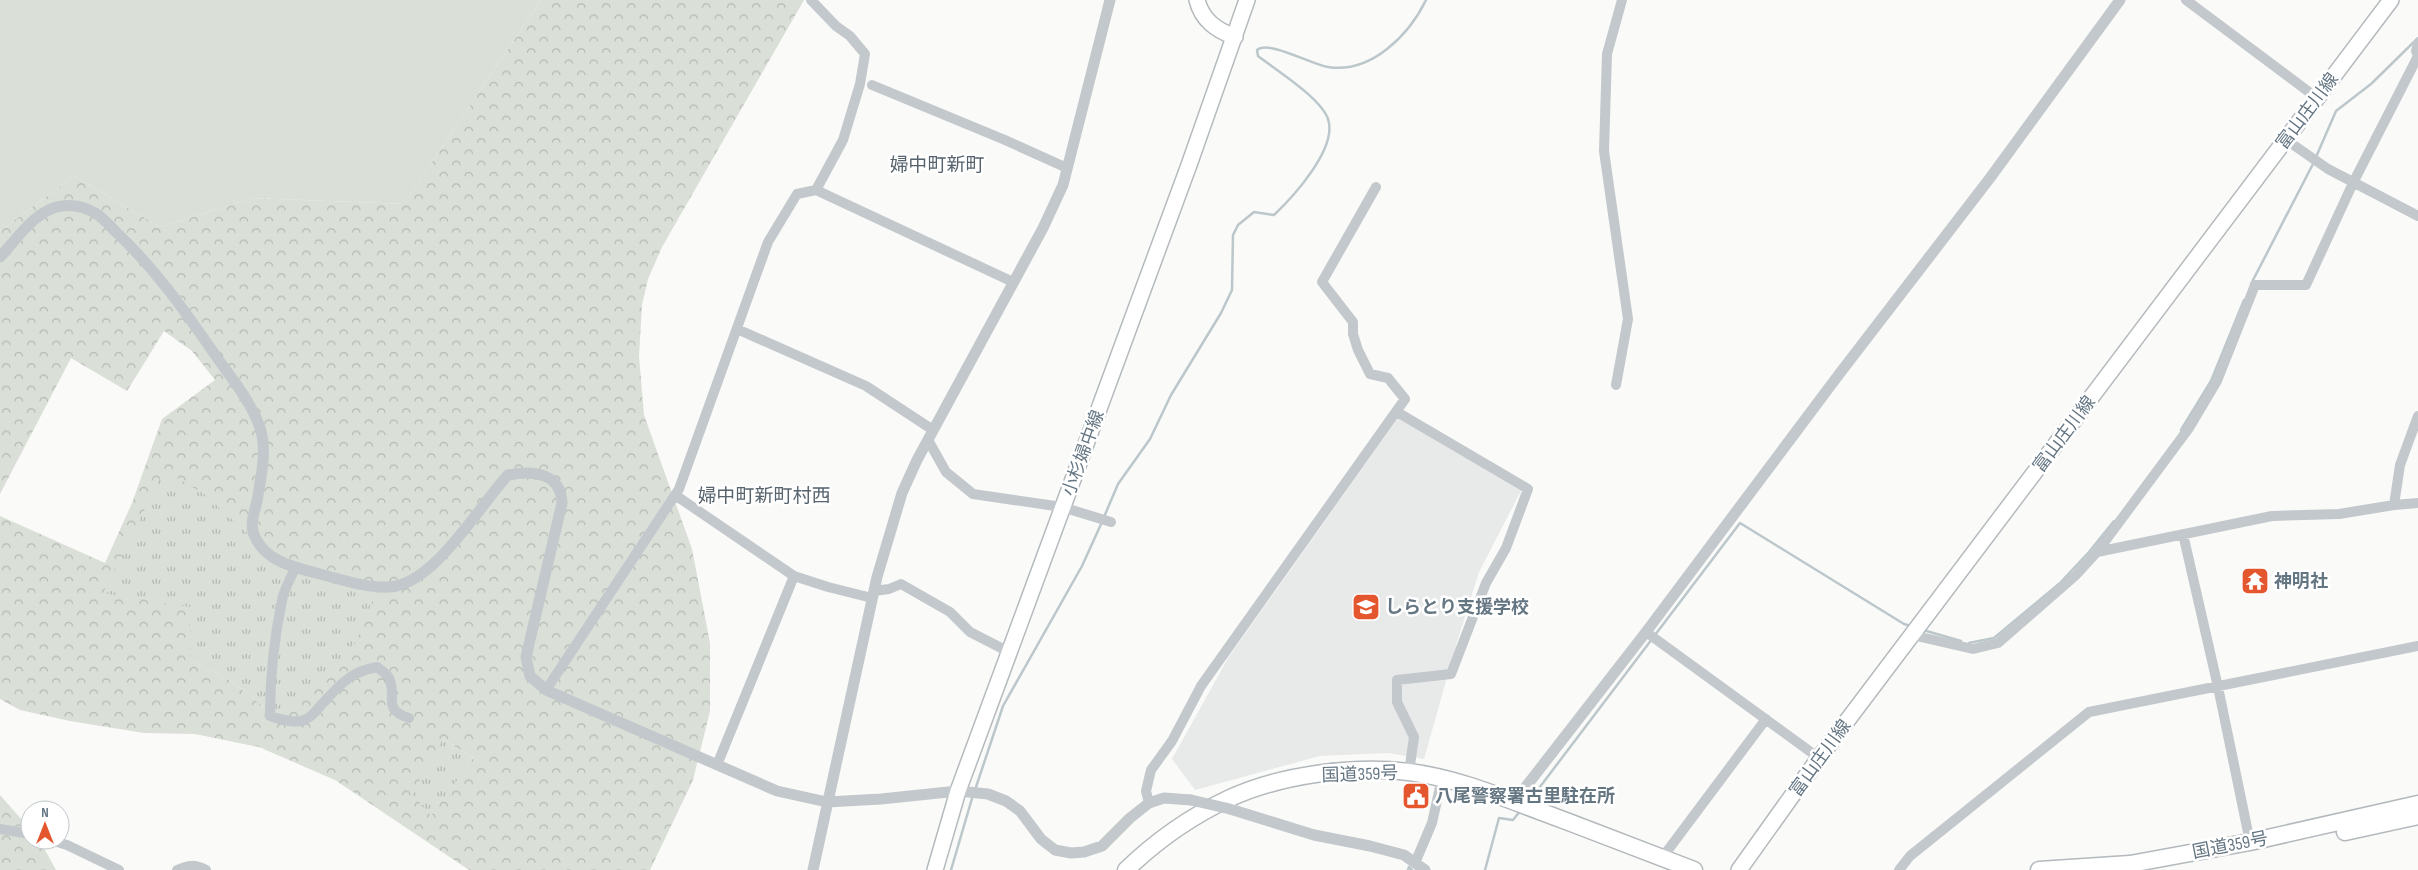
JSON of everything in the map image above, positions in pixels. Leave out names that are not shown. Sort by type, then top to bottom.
[{"type":"highway","name":"国道359号","points":[[1126,870],[1162,840],[1196,817],[1228,799],[1257,788],[1293,778],[1335,772],[1376,770],[1409,772],[1442,778],[1483,790],[1694,870]]},
{"type":"highway","name":"国道359号","points":[[2039,870],[2130,864],[2250,842],[2418,804]]},
{"type":"highway","name":"国道359号","points":[[2150,870],[2310,840],[2418,816]]},
{"type":"main road","points":[[1197,0],[1199,10],[1209,23],[1221,32],[1235,37]]},
{"type":"main road","name":"小杉婦中線","points":[[935,870],[958,791],[1247,0]]},
{"type":"main road","name":"富山庄川線","points":[[1739,870],[1819,758],[2391,0]]},
{"type":"street","points":[[811,0],[830,20],[850,36],[865,54],[860,84],[843,140],[816,190]]},
{"type":"street","points":[[813,870],[873,594],[902,493],[928,440],[1063,185],[1110,0]]},
{"type":"street","points":[[1616,385],[1628,320],[1604,151],[1607,54],[1622,0]]},
{"type":"street","points":[[1514,802],[1646,632],[1840,373],[1990,178],[2120,0]]},
{"type":"street","points":[[2186,0],[2317,98]]},
{"type":"street","points":[[1912,635],[1973,649],[1998,643],[2076,575],[2097,552],[2198,412],[2217,381],[2255,285],[2306,285],[2353,183],[2418,56],[2416,51],[2418,44]]},
{"type":"street","points":[[872,85],[1005,140],[1066,168]]},
{"type":"street","points":[[2285,139],[2328,169],[2418,216]]},
{"type":"street","points":[[1149,803],[1146,791],[1151,770],[1172,741],[1201,686],[1405,399],[1388,378],[1370,374],[1358,350],[1353,334],[1353,322],[1322,282],[1376,187]]},
{"type":"street","points":[[546,690],[675,495],[768,242],[797,194],[816,190],[1013,282]]},
{"type":"street","points":[[0,257],[44,211],[62,206],[80,207],[98,215],[132,247],[200,332],[255,415],[264,438],[256,502],[251,522],[255,537],[271,556],[295,568],[362,584],[388,587],[406,584],[423,573],[464,531],[508,475],[523,472],[545,476],[555,483],[562,492],[562,503],[526,657],[530,676],[546,690],[777,791],[827,802],[890,799],[958,791],[988,794],[1006,801],[1020,811],[1041,840],[1055,850],[1071,853],[1084,852],[1102,846],[1130,818],[1149,803],[1164,798],[1191,800],[1230,809],[1314,835],[1404,855],[1425,870]]},
{"type":"street","points":[[737,329],[866,386],[930,428]]},
{"type":"street","points":[[1397,412],[1528,489],[1506,548],[1486,583],[1451,674],[1397,680],[1397,702],[1414,737],[1409,772]]},
{"type":"street","points":[[2394,505],[2400,465],[2418,416]]},
{"type":"street","points":[[928,440],[946,472],[973,494],[1062,507],[1111,522]]},
{"type":"street","points":[[675,495],[794,576],[873,594],[902,584],[950,612],[970,632],[1009,652]]},
{"type":"street","points":[[2097,552],[2272,516],[2339,514],[2418,503]]},
{"type":"street","points":[[2183,534],[2218,687],[2250,842]]},
{"type":"street","points":[[295,568],[282,600],[276,631],[270,675],[270,716],[281,720],[302,721],[312,716],[343,681],[364,668],[377,667],[388,676],[391,705],[400,715],[409,718]]},
{"type":"street","points":[[717,765],[794,576]]},
{"type":"street","points":[[1646,632],[1819,758]]},
{"type":"street","points":[[1899,870],[1910,856],[2089,712],[2418,646]]},
{"type":"street","points":[[1662,858],[1766,719]]},
{"type":"street","points":[[1415,863],[1432,824],[1442,778]]},
{"type":"street","points":[[0,829],[20,832]]},
{"type":"street","points":[[70,846],[119,870]]},
{"type":"street","points":[[177,870],[187,865],[199,866],[206,870]]},
{"type":"shaded area","name":"しらとり支援学校","points":[[1398,418],[1521,491],[1479,572],[1424,759],[1388,753],[1320,756],[1195,790],[1172,759],[1228,658]]},
{"type":"green space","points":[[0,0],[541,0],[404,204],[253,198],[160,227],[74,176],[0,231]]},
{"type":"green space","points":[[541,0],[804,0],[662,247],[648,279],[642,305],[639,356],[644,415],[692,549],[710,643],[710,711],[693,780],[650,870],[469,870],[335,780],[259,747],[195,734],[144,733],[70,721],[20,710],[0,699],[0,516],[105,563],[132,503],[162,419],[215,380],[192,351],[164,331],[127,391],[71,358],[0,494],[0,231],[74,176],[160,227],[253,198],[404,204]],"holes":[[[190,607],[281,720],[231,681],[190,660]],[[443,739],[473,758],[430,815]]]},
{"type":"green space","points":[[164,471],[203,493],[277,560],[375,594],[356,642],[281,720],[231,681],[190,660],[190,607],[103,593]]},
{"type":"green space","points":[[443,739],[473,758],[431,816],[412,794]]},
{"type":"green space","points":[[0,795],[20,818],[20,850],[45,850],[56,870],[0,870]]},
{"type":"waterway","points":[[1104,517],[1118,484],[1150,439],[1171,395],[1221,313],[1232,290],[1233,235],[1238,225],[1254,212],[1274,215],[1312,171],[1326,144],[1329,131],[1328,119],[1324,111],[1308,94],[1258,56],[1257,50],[1263,48],[1280,50],[1328,67],[1344,68],[1359,64],[1387,49],[1399,38],[1410,26],[1426,0]]},
{"type":"waterway","points":[[2316,157],[2336,111],[2371,84],[2418,38]]},
{"type":"waterway","points":[[2251,284],[2314,162]]},
{"type":"waterway","points":[[2181,430],[2211,381],[2244,300]]},
{"type":"waterway","points":[[1969,643],[1994,638],[2060,583],[2089,552],[2114,521]]},
{"type":"waterway","points":[[975,790],[1003,706],[1082,566],[1102,522]]},
{"type":"waterway","points":[[1655,635],[1740,523],[1904,624],[1911,626]]},
{"type":"waterway","points":[[1923,630],[1961,641]]},
{"type":"waterway","points":[[1530,800],[1652,639]]},
{"type":"waterway","points":[[951,870],[973,795]]},
{"type":"waterway","points":[[1485,870],[1499,818],[1513,820],[1521,810]]},
{"type":"waterway","points":[[1408,870],[1409,867],[1412,870]]},
{"type":"place","name":"神明社","points":[[2255,581]]},
{"type":"place","name":"しらとり支援学校","points":[[1366,607]]},
{"type":"place","name":"八尾警察署古里駐在所","points":[[1416,796]]},
{"type":"district","name":"婦中町新町","points":[[937,164]]},
{"type":"district","name":"婦中町新町村西","points":[[764,495]]}]
